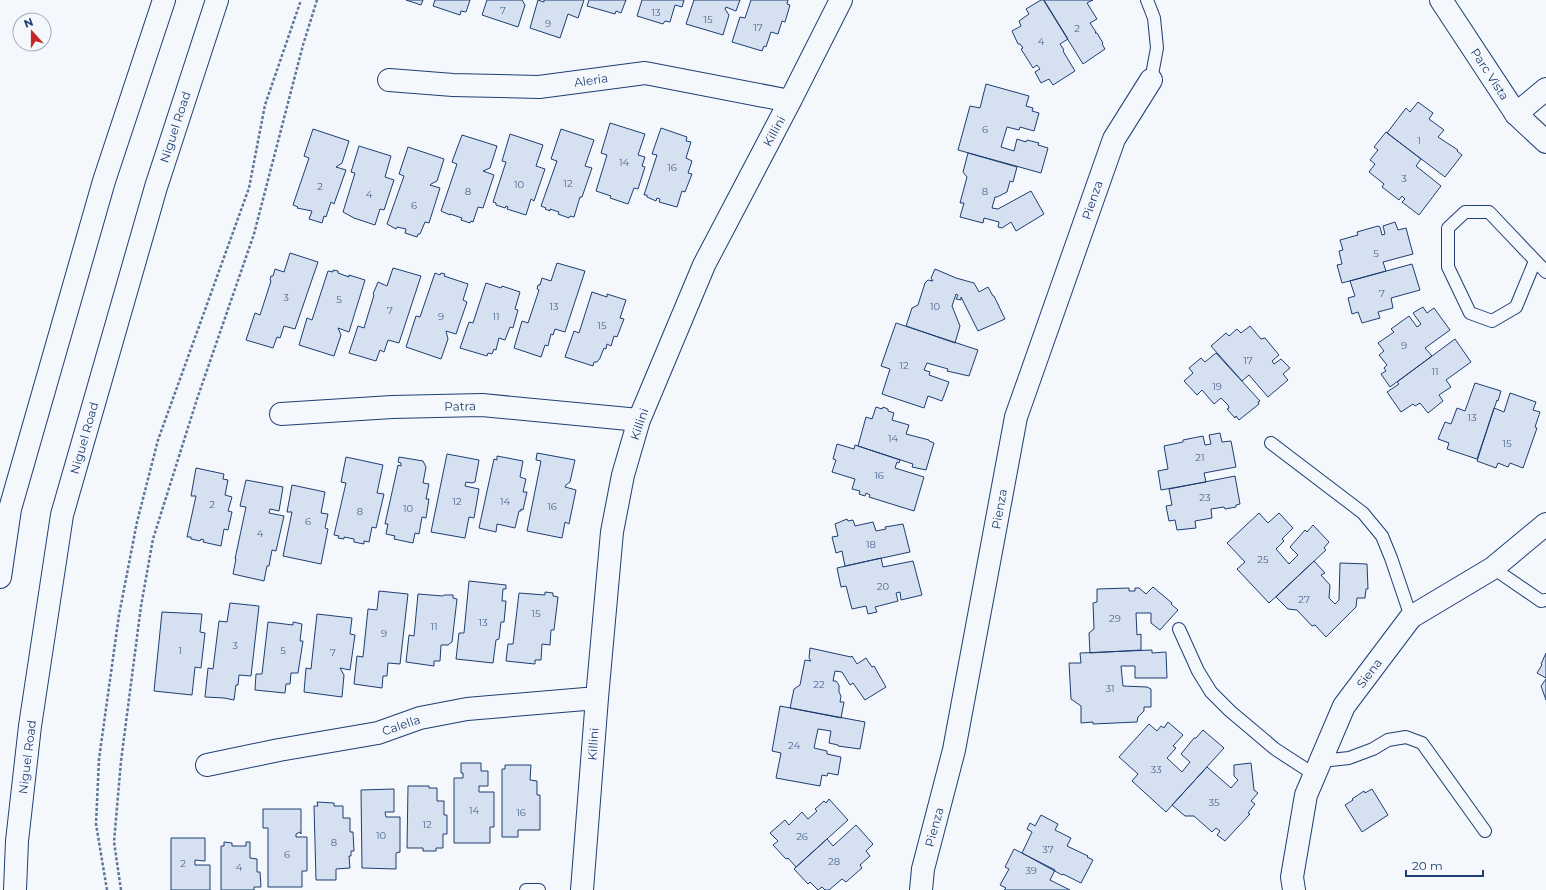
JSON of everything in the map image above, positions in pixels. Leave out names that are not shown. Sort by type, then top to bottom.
[{"type":"street","points":[[0,577],[10,509],[104,181],[164,0]]},
{"type":"street","name":"Niguel Road","points":[[15,890],[17,841],[30,726],[62,515],[156,187],[217,0]]},
{"type":"street","name":"Killini","points":[[582,890],[612,532],[623,475],[639,420],[704,265],[790,102],[841,0]]},
{"type":"street","name":"Parc Vista","points":[[1441,0],[1516,114],[1546,142]]},
{"type":"street","name":"Aleria","points":[[389,80],[453,85],[540,88],[645,73],[790,102]]},
{"type":"street","name":"Pienza","points":[[921,890],[923,869],[954,750],[1016,417],[1114,139],[1150,80]]},
{"type":"street","points":[[1516,114],[1546,89]]},
{"type":"street","name":"Patra","points":[[281,414],[392,407],[482,405],[639,420]]},
{"type":"street","name":"Siena","points":[[1294,890],[1292,877],[1306,795],[1344,706],[1411,617],[1493,568],[1546,524]]},
{"type":"street","name":"Calella","points":[[207,765],[279,750],[378,733],[420,718],[466,709],[597,698]]},
{"type":"lane","points":[[1147,0],[1154,18],[1157,48],[1150,80]]},
{"type":"lane","points":[[1535,261],[1516,307],[1492,321],[1470,313],[1448,267],[1448,228],[1465,212],[1489,212],[1546,272]]},
{"type":"lane","points":[[1271,443],[1363,513],[1382,536],[1411,617]]},
{"type":"lane","points":[[1493,568],[1541,600],[1546,600]]},
{"type":"lane","points":[[1179,629],[1198,671],[1211,692],[1230,711],[1275,748],[1318,768],[1373,749],[1388,740],[1406,737],[1422,743],[1485,832]]},
{"type":"lane","points":[[526,890],[539,890]]},
{"type":"path","points":[[107,890],[96,824],[99,759],[119,615],[137,522],[158,440],[249,188],[265,105],[301,0]]},
{"type":"path","points":[[121,890],[114,842],[121,761],[141,606],[153,539],[197,399],[254,234],[303,45],[317,0]]},
{"type":"building","points":[[406,0],[423,0],[421,5]]},
{"type":"building","points":[[435,0],[470,0],[466,12],[461,11],[460,15],[433,6]]},
{"type":"building","points":[[487,0],[522,0],[525,5],[518,27],[482,15]]},
{"type":"building","points":[[538,0],[544,2],[544,0],[584,0],[578,18],[568,14],[560,38],[530,28]]},
{"type":"building","points":[[589,0],[626,0],[621,13],[616,11],[615,14],[587,6]]},
{"type":"building","points":[[642,0],[684,0],[682,7],[675,5],[670,22],[665,21],[663,24],[637,16]]},
{"type":"building","points":[[694,0],[740,0],[736,11],[726,7],[725,9],[729,15],[723,35],[686,24]]},
{"type":"building","points":[[751,0],[788,0],[787,4],[790,5],[785,22],[782,21],[778,34],[771,32],[766,47],[764,46],[762,51],[732,42],[740,17],[745,18]]},
{"type":"building","points":[[1041,0],[1044,0],[1068,39],[1060,44],[1075,71],[1053,85],[1049,79],[1041,83],[1035,72],[1040,69],[1037,65],[1033,68],[1012,31],[1021,26],[1019,21],[1029,14],[1026,9]]},
{"type":"building","points":[[1093,0],[1087,3],[1097,19],[1090,23],[1096,32],[1095,33],[1097,33],[1103,43],[1102,44],[1105,49],[1083,64],[1044,1]]},
{"type":"building","points":[[986,84],[1029,96],[1026,106],[1033,108],[1032,111],[1039,113],[1034,131],[1020,127],[1019,130],[1007,127],[1001,147],[1014,151],[1017,139],[1026,142],[1027,140],[1039,143],[1038,145],[1048,148],[1041,173],[958,150],[970,106],[980,108]]},
{"type":"building","points":[[1418,102],[1433,113],[1429,119],[1444,130],[1438,137],[1458,150],[1457,151],[1462,155],[1445,177],[1387,133],[1406,108],[1410,112]]},
{"type":"building","points":[[610,123],[645,134],[638,155],[645,157],[642,166],[645,167],[638,189],[634,188],[628,204],[610,198],[611,196],[596,191],[607,155],[601,153]]},
{"type":"building","points":[[661,128],[687,137],[686,141],[691,142],[686,158],[692,161],[688,173],[692,174],[685,192],[682,191],[677,207],[659,202],[660,199],[657,198],[656,201],[647,197],[647,195],[644,195],[657,155],[652,154]]},
{"type":"building","points":[[313,129],[349,141],[342,163],[336,167],[346,170],[334,204],[331,202],[326,217],[324,216],[322,223],[309,219],[312,211],[297,208],[298,207],[293,205],[309,158],[304,156]]},
{"type":"building","points":[[561,129],[594,140],[585,166],[592,168],[582,197],[580,197],[574,217],[570,216],[569,218],[558,214],[559,212],[550,209],[550,211],[541,206],[557,161],[551,159]]},
{"type":"building","points":[[1386,132],[1421,159],[1416,166],[1441,186],[1419,215],[1402,202],[1405,199],[1402,196],[1399,200],[1382,187],[1384,184],[1369,172],[1375,164],[1370,160],[1378,150],[1374,147]]},
{"type":"building","points":[[510,134],[543,145],[536,166],[545,169],[534,201],[531,199],[526,215],[507,209],[508,207],[506,206],[505,208],[496,205],[496,203],[493,202],[506,162],[502,161]]},
{"type":"building","points":[[462,135],[497,146],[490,168],[483,171],[494,175],[483,208],[478,207],[473,222],[471,221],[470,223],[461,220],[462,218],[441,211],[457,164],[452,162]]},
{"type":"building","points":[[359,146],[391,156],[385,177],[394,180],[384,210],[380,209],[375,225],[354,218],[343,212],[355,173],[351,172]]},
{"type":"building","points":[[408,147],[444,159],[437,181],[430,185],[440,188],[429,223],[425,222],[420,234],[418,234],[417,237],[405,233],[406,229],[397,227],[396,229],[387,224],[404,176],[399,174]]},
{"type":"building","points":[[968,153],[1017,167],[1013,182],[1010,181],[1007,192],[995,197],[992,208],[998,209],[1031,191],[1044,214],[1016,231],[1011,222],[1002,228],[998,227],[999,222],[984,218],[983,223],[960,217],[964,203],[960,203],[967,177],[963,172]]},
{"type":"building","points":[[1395,222],[1398,230],[1406,228],[1413,254],[1383,262],[1386,271],[1342,283],[1337,265],[1342,264],[1339,251],[1343,250],[1340,240],[1358,235],[1357,232],[1378,226],[1380,227],[1382,235],[1385,234],[1383,226]]},
{"type":"building","points":[[290,253],[318,262],[295,329],[284,326],[280,338],[277,337],[273,348],[246,340],[255,313],[260,315],[271,281],[271,276],[273,276],[275,269],[284,272]]},
{"type":"building","points":[[557,263],[585,271],[565,332],[555,329],[553,335],[551,334],[548,346],[545,345],[541,357],[514,348],[522,321],[528,323],[539,290],[537,289],[538,285],[540,285],[542,278],[551,281]]},
{"type":"building","points":[[1412,264],[1420,290],[1391,298],[1393,308],[1378,312],[1380,318],[1362,323],[1358,312],[1352,314],[1348,298],[1355,296],[1350,281]]},
{"type":"building","points":[[393,268],[421,276],[399,343],[388,340],[384,352],[380,350],[376,361],[349,353],[358,326],[364,328],[374,295],[373,294],[378,282],[387,286]]},
{"type":"building","points":[[935,269],[956,278],[974,283],[979,292],[988,287],[1005,319],[978,331],[961,297],[961,300],[956,299],[958,295],[956,294],[952,306],[960,326],[955,343],[906,326],[912,308],[918,305],[925,283],[928,280],[933,281],[931,278]]},
{"type":"building","points":[[333,270],[349,277],[349,275],[365,280],[349,332],[338,328],[341,335],[334,356],[299,345],[307,318],[312,320],[328,271],[333,272]]},
{"type":"building","points":[[435,273],[440,275],[441,273],[445,274],[444,276],[468,284],[463,300],[467,302],[456,334],[446,331],[448,339],[441,359],[406,347],[416,316],[420,317]]},
{"type":"building","points":[[486,283],[520,292],[515,309],[518,310],[513,328],[510,327],[505,340],[499,338],[496,350],[494,349],[492,354],[488,353],[487,356],[460,348],[469,322],[473,323]]},
{"type":"building","points":[[592,292],[607,297],[607,294],[626,300],[620,318],[624,319],[617,337],[614,336],[611,346],[607,344],[606,349],[604,348],[600,358],[597,362],[594,362],[593,366],[565,357],[574,331],[579,333]]},
{"type":"building","points":[[1423,307],[1427,313],[1434,308],[1450,330],[1425,348],[1432,356],[1390,387],[1381,374],[1386,371],[1384,368],[1387,365],[1379,355],[1384,351],[1378,343],[1394,332],[1391,329],[1409,316],[1417,327],[1421,324],[1413,313]]},
{"type":"building","points":[[896,323],[978,350],[969,376],[947,371],[948,369],[927,363],[924,370],[930,372],[929,375],[949,382],[942,401],[928,396],[924,408],[882,394],[890,369],[881,366]]},
{"type":"building","points":[[1250,326],[1261,339],[1265,338],[1279,355],[1272,361],[1274,364],[1281,359],[1290,368],[1283,374],[1288,380],[1268,397],[1249,375],[1242,381],[1211,346],[1226,333],[1229,336],[1237,329],[1241,333]]},
{"type":"building","points":[[1455,339],[1471,362],[1446,380],[1451,387],[1439,395],[1443,401],[1428,413],[1420,403],[1415,406],[1413,404],[1401,412],[1387,392],[1399,384],[1397,382]]},
{"type":"building","points":[[1216,353],[1260,401],[1258,402],[1259,404],[1239,420],[1236,416],[1235,418],[1227,409],[1229,408],[1228,405],[1221,398],[1214,404],[1202,390],[1197,395],[1184,381],[1193,373],[1189,368],[1201,358],[1205,362]]},
{"type":"building","points":[[1475,383],[1501,391],[1477,459],[1447,449],[1449,443],[1438,439],[1445,422],[1451,424],[1457,408],[1465,411]]},
{"type":"building","points":[[1510,393],[1536,402],[1533,410],[1540,412],[1535,427],[1537,428],[1523,468],[1510,463],[1508,467],[1498,463],[1496,468],[1477,461],[1494,408],[1504,412]]},
{"type":"building","points":[[876,407],[888,409],[888,411],[894,413],[892,420],[909,425],[906,434],[929,440],[934,443],[926,470],[912,467],[913,464],[858,446],[866,417],[872,419]]},
{"type":"building","points":[[1220,433],[1222,442],[1231,441],[1236,467],[1204,473],[1206,482],[1161,490],[1158,471],[1168,469],[1164,446],[1203,436],[1205,445],[1211,444],[1209,435]]},
{"type":"building","points":[[837,444],[854,449],[855,445],[900,460],[899,463],[897,462],[895,468],[924,477],[914,511],[869,497],[870,495],[866,493],[865,496],[859,494],[860,491],[852,489],[855,479],[832,472],[836,460],[833,459]]},
{"type":"building","points":[[537,453],[575,460],[570,482],[565,487],[576,490],[569,524],[565,522],[562,538],[527,531],[541,461],[536,460]]},
{"type":"building","points":[[447,454],[479,460],[475,482],[466,482],[465,486],[479,489],[474,518],[469,517],[465,538],[431,532]]},
{"type":"building","points":[[497,456],[523,461],[520,477],[526,479],[523,492],[527,492],[523,510],[521,509],[521,511],[519,511],[515,528],[497,524],[496,532],[479,528],[494,459],[497,460]]},
{"type":"building","points":[[346,457],[383,465],[377,493],[384,494],[376,528],[372,527],[369,542],[364,541],[364,544],[354,542],[354,539],[344,537],[344,539],[338,538],[339,536],[334,535],[346,483],[341,482]]},
{"type":"building","points":[[399,457],[423,461],[426,467],[423,483],[429,484],[426,499],[429,499],[426,518],[422,517],[419,534],[415,533],[413,543],[394,539],[395,536],[386,534],[388,524],[385,524],[398,465],[401,466],[401,463],[398,462]]},
{"type":"building","points":[[196,468],[224,474],[223,479],[228,480],[225,495],[232,497],[228,511],[232,512],[228,530],[224,529],[221,546],[203,542],[204,540],[201,539],[200,541],[187,537],[196,496],[191,496]]},
{"type":"building","points":[[1235,476],[1240,504],[1236,505],[1236,507],[1211,509],[1212,518],[1195,521],[1196,528],[1177,530],[1175,520],[1169,521],[1166,506],[1172,505],[1169,489]]},
{"type":"building","points":[[246,480],[283,487],[279,511],[270,509],[269,513],[284,516],[276,551],[272,550],[264,581],[233,574],[246,507],[240,506]]},
{"type":"building","points":[[292,485],[325,492],[321,513],[328,514],[325,528],[328,529],[321,564],[283,556],[292,512],[287,512]]},
{"type":"building","points":[[1259,513],[1268,523],[1279,513],[1293,528],[1282,539],[1284,541],[1276,549],[1289,564],[1298,555],[1290,547],[1305,530],[1307,532],[1313,525],[1329,542],[1324,548],[1326,550],[1269,603],[1237,569],[1245,562],[1227,543]]},
{"type":"building","points":[[847,519],[848,521],[853,520],[855,526],[873,522],[876,531],[886,529],[885,527],[903,524],[910,552],[845,566],[842,551],[836,553],[832,537],[838,536],[835,524]]},
{"type":"building","points":[[881,558],[883,567],[913,561],[922,595],[901,600],[900,592],[896,593],[898,601],[875,607],[877,612],[868,614],[866,606],[852,609],[846,586],[841,587],[837,568]]},
{"type":"building","points":[[1314,561],[1325,573],[1321,575],[1330,585],[1329,598],[1335,604],[1339,600],[1340,563],[1367,564],[1368,589],[1366,589],[1365,598],[1357,598],[1356,607],[1326,637],[1315,625],[1312,626],[1297,610],[1288,609],[1276,597]]},
{"type":"building","points":[[469,581],[506,585],[506,589],[503,589],[502,601],[506,601],[504,622],[501,622],[499,639],[496,640],[493,663],[456,659],[459,633],[464,633]]},
{"type":"building","points":[[1153,587],[1178,610],[1160,630],[1151,623],[1151,613],[1136,613],[1137,635],[1141,634],[1141,650],[1090,653],[1089,633],[1094,629],[1093,603],[1097,602],[1097,589],[1129,588],[1129,591],[1135,591],[1135,588],[1139,588],[1146,594]]},
{"type":"building","points":[[379,591],[408,594],[400,664],[388,663],[387,676],[383,676],[382,688],[354,684],[357,656],[363,657],[368,609],[377,610]]},
{"type":"building","points":[[545,592],[553,593],[553,596],[558,597],[554,630],[551,630],[550,645],[542,644],[541,660],[535,660],[535,664],[506,661],[508,644],[513,644],[519,593],[545,595]]},
{"type":"building","points":[[418,594],[443,596],[453,595],[453,598],[457,599],[452,642],[448,645],[441,645],[440,661],[434,661],[434,666],[406,662],[409,635],[414,636]]},
{"type":"building","points":[[230,603],[259,606],[251,676],[239,675],[234,700],[205,697],[208,668],[213,669],[219,621],[227,622]]},
{"type":"building","points":[[162,612],[202,614],[200,632],[205,633],[201,668],[195,667],[192,695],[154,691]]},
{"type":"building","points":[[317,614],[352,618],[350,634],[355,635],[350,670],[340,668],[344,675],[342,697],[304,692],[306,668],[311,669]]},
{"type":"building","points":[[268,622],[293,625],[293,622],[302,624],[300,641],[303,641],[298,673],[291,673],[290,684],[286,684],[285,693],[255,690],[256,674],[262,674]]},
{"type":"building","points":[[810,648],[852,656],[857,664],[866,658],[872,667],[874,666],[886,687],[865,700],[853,683],[850,685],[842,672],[835,671],[833,681],[836,681],[839,685],[839,692],[841,696],[840,702],[844,702],[841,718],[790,708],[794,689],[800,685],[805,660],[811,661],[809,658]]},
{"type":"building","points":[[1152,650],[1152,653],[1166,652],[1167,678],[1135,678],[1135,666],[1121,666],[1123,686],[1147,687],[1151,689],[1151,707],[1144,707],[1144,711],[1138,717],[1137,722],[1093,724],[1093,722],[1081,723],[1081,706],[1071,699],[1069,663],[1081,663],[1080,653]]},
{"type":"building","points":[[1546,653],[1546,678],[1537,673],[1542,665],[1541,664]]},
{"type":"building","points":[[1546,679],[1546,700],[1541,686]]},
{"type":"building","points":[[780,706],[865,722],[860,749],[838,746],[829,743],[831,731],[818,729],[814,748],[827,751],[827,754],[841,757],[838,775],[828,773],[827,776],[822,775],[820,786],[776,778],[781,753],[772,751]]},
{"type":"building","points":[[1168,722],[1183,735],[1173,746],[1176,748],[1167,758],[1182,772],[1190,762],[1181,754],[1194,738],[1196,738],[1203,730],[1224,748],[1166,812],[1132,781],[1138,774],[1119,757],[1149,724],[1157,731],[1161,726],[1164,728]]},
{"type":"building","points":[[461,763],[481,763],[481,771],[488,771],[488,786],[479,786],[479,792],[494,792],[494,827],[490,827],[490,843],[454,843],[454,778],[463,778],[463,773],[461,773]]},
{"type":"building","points":[[1251,763],[1254,790],[1258,793],[1251,801],[1255,804],[1248,813],[1250,814],[1225,841],[1217,835],[1220,831],[1216,828],[1212,832],[1194,816],[1185,816],[1172,805],[1207,767],[1231,788],[1238,780],[1234,776],[1234,765]]},
{"type":"building","points":[[505,765],[531,765],[530,780],[537,781],[537,795],[540,795],[540,830],[518,830],[518,837],[502,837],[502,769],[505,769]]},
{"type":"building","points":[[408,786],[429,786],[429,788],[437,788],[437,801],[444,801],[444,815],[447,815],[447,834],[443,834],[443,848],[436,848],[436,851],[423,851],[423,848],[407,848]]},
{"type":"building","points":[[394,789],[394,812],[385,812],[386,817],[400,817],[400,852],[396,853],[396,869],[362,868],[361,790]]},
{"type":"building","points":[[1372,789],[1388,815],[1362,832],[1345,805],[1364,791],[1365,793]]},
{"type":"building","points":[[829,799],[848,820],[796,867],[773,845],[778,841],[770,833],[785,820],[789,825],[802,812],[808,819],[817,811],[815,809],[824,801],[826,803]]},
{"type":"building","points":[[317,802],[334,803],[334,806],[343,806],[343,818],[350,818],[350,832],[353,832],[354,851],[351,851],[351,856],[349,856],[350,868],[336,869],[336,880],[316,880],[314,806],[318,806]]},
{"type":"building","points":[[263,809],[301,809],[301,834],[300,832],[296,834],[296,837],[307,837],[307,871],[302,871],[302,887],[268,887],[268,828],[263,828]]},
{"type":"building","points":[[1041,815],[1058,824],[1055,830],[1071,838],[1067,846],[1093,860],[1081,883],[1063,874],[1062,875],[1022,853],[1032,832],[1027,829],[1030,823],[1035,826]]},
{"type":"building","points":[[856,825],[873,844],[866,851],[870,856],[860,865],[862,868],[846,882],[842,879],[829,890],[825,890],[822,887],[818,890],[810,882],[808,884],[794,869],[827,839],[833,846]]},
{"type":"building","points":[[171,838],[205,838],[205,861],[195,860],[195,865],[210,865],[210,890],[171,890]]},
{"type":"building","points":[[224,842],[232,843],[232,846],[246,846],[246,842],[250,842],[250,858],[257,859],[257,872],[260,872],[261,887],[254,887],[254,890],[221,890],[221,846],[224,846]]},
{"type":"building","points":[[1014,849],[1055,870],[1050,880],[1070,890],[1004,890],[1006,888],[1000,885],[1009,869],[1005,867]]}]
